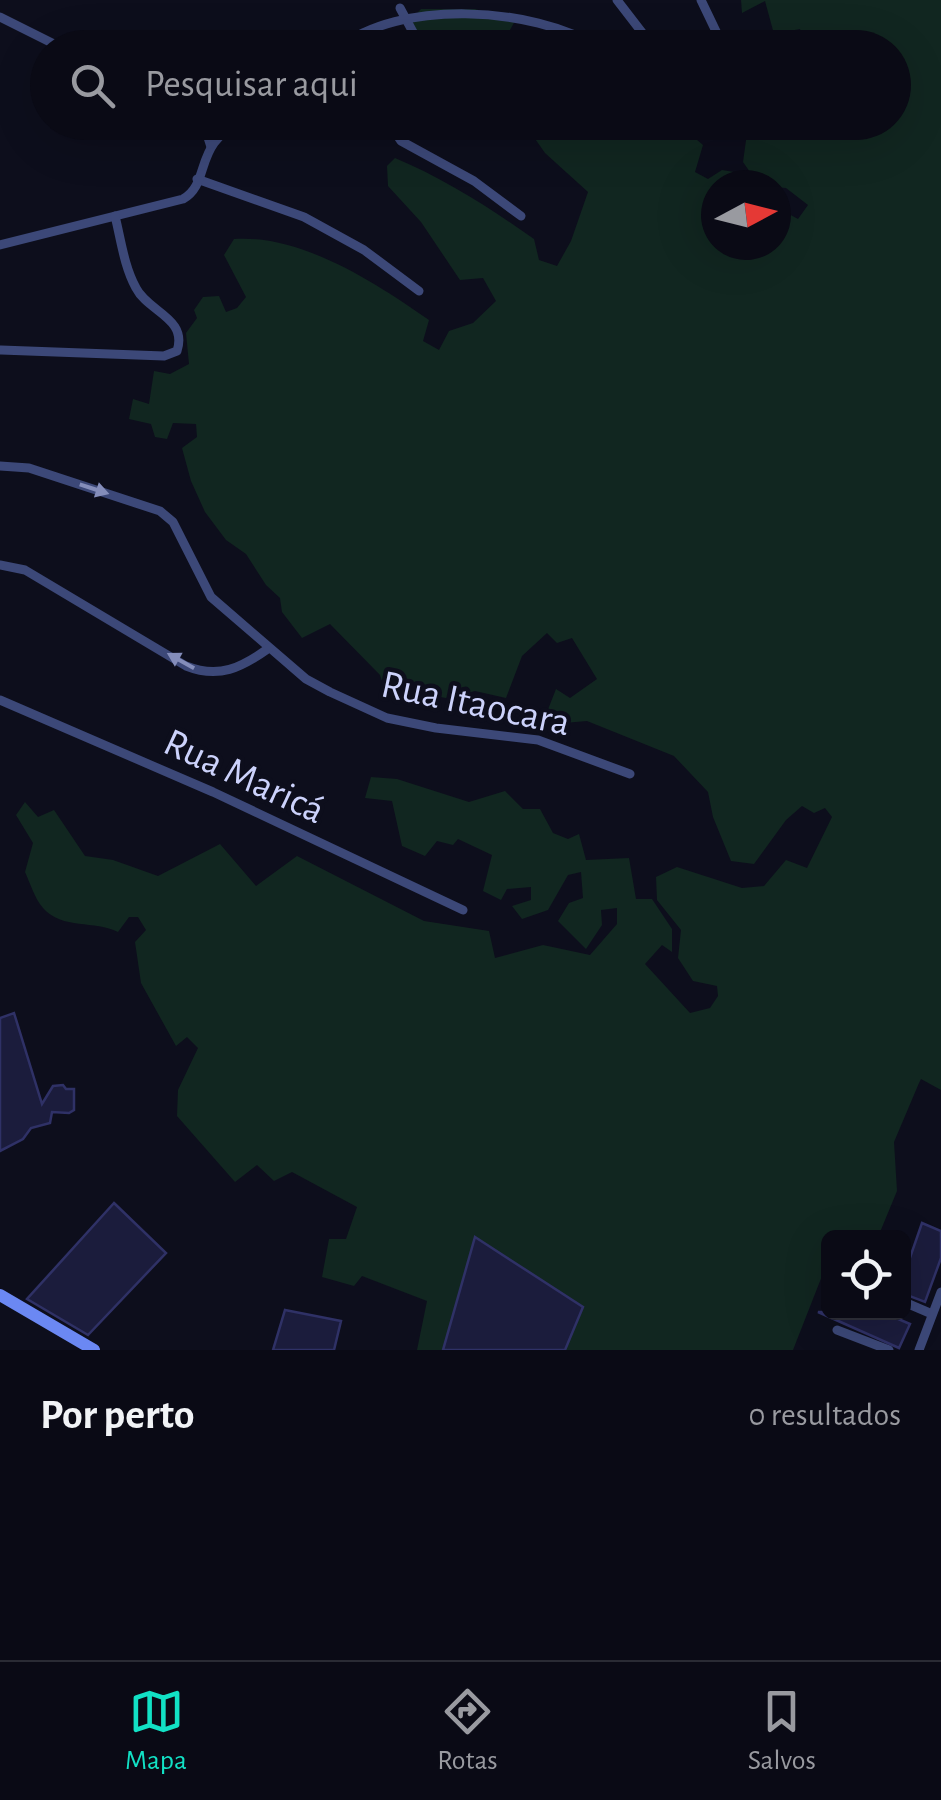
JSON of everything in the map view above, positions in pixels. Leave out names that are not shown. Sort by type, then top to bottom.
[{"type":"main road","points":[[0,1295],[94,1350]]},
{"type":"street","points":[[616,0],[640,30]]},
{"type":"street","points":[[701,0],[715,30]]},
{"type":"street","points":[[357,30],[400,8],[456,2],[505,8],[566,30]]},
{"type":"street","points":[[400,8],[411,30]]},
{"type":"street","points":[[0,17],[30,32]]},
{"type":"street","points":[[209,140],[211,147]]},
{"type":"street","points":[[0,246],[183,199],[196,188],[216,140]]},
{"type":"street","points":[[400,140],[474,181],[521,216]]},
{"type":"street","points":[[197,179],[304,217],[364,250],[419,290]]},
{"type":"street","points":[[0,350],[164,356],[177,351],[180,336],[175,324],[146,304],[135,286],[115,216]]},
{"type":"street","name":"Rua Itaocara","points":[[0,466],[30,468],[160,511],[173,522],[212,597],[306,678],[352,705],[387,718],[436,728],[538,740],[630,774]]},
{"type":"street","points":[[0,565],[25,570],[202,672],[237,668],[269,648]]},
{"type":"street","name":"Rua Maricá","points":[[0,700],[213,792],[463,910]]},
{"type":"street","points":[[919,1350],[941,1292]]},
{"type":"street","points":[[911,1305],[932,1314]]},
{"type":"street","points":[[837,1330],[888,1350]]},
{"type":"green space","points":[[741,0],[941,0],[941,1090],[921,1079],[919,1083],[894,1142],[897,1191],[881,1230],[821,1230],[821,1279],[793,1350],[565,1350],[582,1307],[476,1237],[443,1350],[417,1350],[427,1301],[362,1276],[354,1286],[322,1277],[329,1239],[346,1239],[357,1207],[292,1172],[274,1181],[257,1165],[235,1182],[177,1116],[178,1090],[198,1048],[187,1037],[176,1046],[141,983],[135,942],[146,930],[138,917],[129,917],[118,932],[59,919],[43,908],[25,872],[33,843],[16,815],[25,802],[38,817],[54,810],[85,856],[113,860],[158,876],[220,844],[256,886],[297,856],[424,921],[489,931],[495,958],[543,945],[590,955],[617,924],[617,908],[601,910],[602,925],[586,949],[558,921],[569,903],[583,898],[581,872],[568,875],[548,910],[522,919],[512,906],[531,900],[531,887],[507,889],[501,900],[483,891],[492,855],[458,839],[453,845],[437,841],[425,856],[402,846],[392,801],[365,798],[371,777],[397,779],[469,802],[505,791],[523,809],[540,809],[553,833],[568,839],[579,834],[586,860],[629,858],[636,899],[652,899],[672,929],[672,952],[662,945],[645,964],[690,1013],[710,1008],[718,996],[717,986],[693,981],[678,958],[681,930],[657,900],[656,877],[677,867],[742,888],[764,886],[786,860],[807,868],[832,817],[825,808],[814,813],[802,806],[786,820],[754,864],[731,861],[713,817],[708,792],[674,756],[587,721],[564,723],[547,712],[556,689],[570,698],[597,679],[572,638],[557,643],[547,633],[522,656],[506,698],[475,691],[446,698],[384,687],[380,675],[330,624],[302,638],[282,612],[280,598],[266,585],[246,554],[226,540],[205,512],[182,448],[197,437],[196,424],[173,423],[167,439],[155,437],[151,424],[129,419],[133,399],[149,404],[154,371],[170,374],[189,364],[186,333],[197,318],[194,310],[203,297],[219,296],[226,312],[237,308],[246,297],[224,255],[234,239],[285,244],[362,277],[429,320],[423,341],[439,350],[449,331],[473,323],[496,301],[483,278],[460,280],[421,222],[388,186],[387,166],[395,158],[501,216],[534,239],[539,260],[557,266],[571,241],[588,192],[536,140],[697,140],[703,145],[695,172],[701,175],[701,260],[791,260],[791,215],[798,219],[808,205],[791,192],[791,170],[749,170],[743,162],[746,140],[911,140],[911,30],[773,30],[765,1],[742,13]]},
{"type":"green space","points":[[421,9],[475,9],[515,21],[510,30],[414,30],[407,24]]},
{"type":"building","points":[[14,1013],[42,1104],[53,1086],[63,1085],[74,1089],[74,1110],[52,1112],[50,1123],[31,1128],[23,1139],[0,1151],[0,1018]]},
{"type":"building","points":[[114,1203],[166,1253],[88,1335],[27,1299]]},
{"type":"building","points":[[922,1223],[941,1231],[941,1258],[925,1302],[911,1297],[911,1255]]},
{"type":"building","points":[[475,1237],[583,1307],[565,1350],[443,1350]]},
{"type":"building","points":[[285,1310],[341,1321],[334,1350],[273,1350]]},
{"type":"building","points":[[836,1320],[901,1320],[910,1324],[899,1348]]}]
